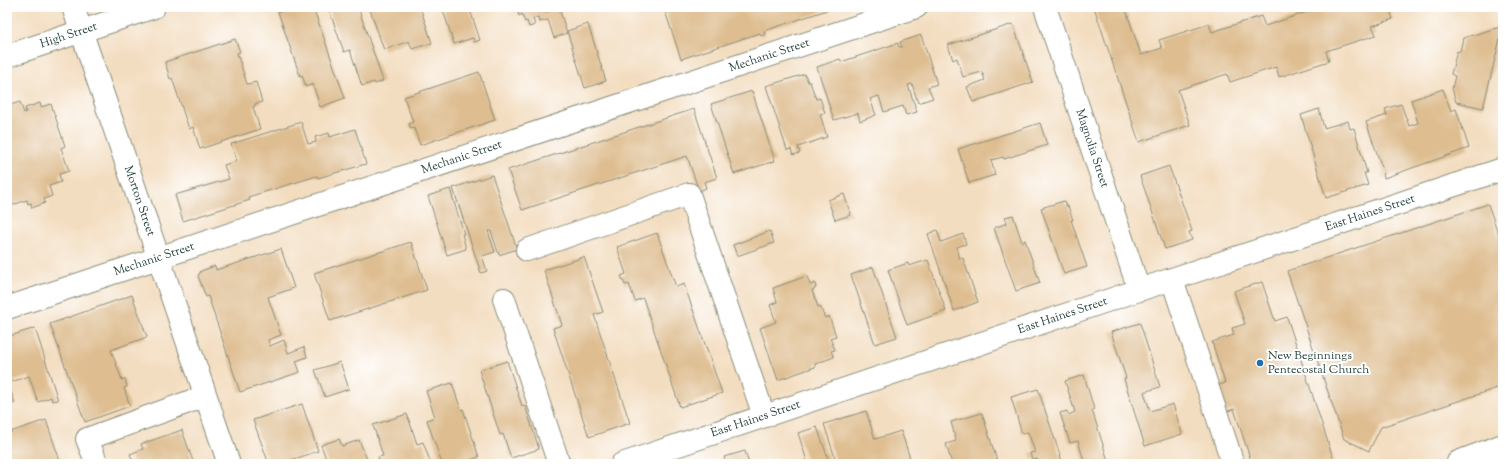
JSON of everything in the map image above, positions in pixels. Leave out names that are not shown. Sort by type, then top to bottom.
[{"type":"street","name":"Morton Street","points":[[73,7],[229,464]]},
{"type":"street","name":"High Street","points":[[7,56],[154,7]]},
{"type":"street","name":"Mechanic Street","points":[[7,308],[159,259],[916,7]]},
{"type":"street","name":"Magnolia Street","points":[[1045,7],[1139,290]]},
{"type":"street","name":"East Haines Street","points":[[624,464],[1503,169]]},
{"type":"street","points":[[527,250],[689,194],[764,416]]},
{"type":"street","points":[[1172,279],[1233,464]]},
{"type":"street","points":[[504,299],[559,464]]},
{"type":"street","points":[[97,464],[87,439],[205,396]]},
{"type":"street","points":[[1458,462],[1503,445]]},
{"type":"building","points":[[294,7],[313,7],[345,98],[320,107],[313,84],[306,87],[302,75],[300,76],[278,12]]},
{"type":"building","points":[[328,7],[358,7],[383,81],[362,86],[350,50],[344,52]]},
{"type":"building","points":[[369,7],[420,7],[432,43],[412,49],[409,41],[384,50]]},
{"type":"building","points":[[442,7],[469,7],[480,40],[474,42],[473,38],[454,44]]},
{"type":"building","points":[[518,7],[544,7],[546,12],[559,8],[567,33],[554,38],[548,20],[539,22],[538,17],[533,19],[535,25],[529,27],[522,14],[519,16],[517,9]]},
{"type":"building","points":[[702,7],[702,10],[708,8],[707,7],[836,7],[764,31],[765,34],[761,36],[760,33],[681,59],[664,8]]},
{"type":"building","points":[[1094,7],[1125,7],[1141,55],[1162,48],[1159,40],[1209,24],[1212,32],[1261,16],[1265,26],[1313,10],[1312,7],[1389,7],[1393,19],[1372,26],[1376,35],[1326,51],[1329,61],[1279,77],[1276,67],[1230,82],[1227,74],[1178,90],[1190,125],[1139,142]]},
{"type":"building","points":[[588,24],[606,81],[585,88],[567,31]]},
{"type":"building","points":[[1013,24],[1033,82],[973,102],[967,87],[985,80],[982,72],[963,77],[957,58],[953,60],[948,45]]},
{"type":"building","points":[[1503,26],[1483,108],[1456,102],[1452,88],[1455,76],[1451,74],[1457,51],[1460,52],[1463,38]]},
{"type":"building","points":[[921,35],[937,84],[928,87],[933,98],[918,103],[912,84],[908,85],[917,112],[906,115],[903,106],[884,112],[879,96],[870,99],[876,115],[860,121],[858,113],[834,120],[817,67],[840,59],[841,62],[898,43],[899,47],[902,47],[900,42]]},
{"type":"building","points":[[235,39],[240,52],[237,53],[247,84],[256,82],[262,102],[255,104],[253,107],[260,129],[200,149],[193,127],[189,129],[165,62]]},
{"type":"building","points":[[479,72],[495,120],[420,145],[414,128],[411,129],[409,124],[413,122],[404,97]]},
{"type":"building","points":[[805,74],[808,82],[810,82],[816,99],[820,98],[825,113],[820,114],[827,137],[798,147],[800,153],[793,155],[791,149],[787,150],[766,86]]},
{"type":"building","points":[[1443,89],[1451,111],[1456,109],[1469,148],[1384,178],[1384,173],[1366,122],[1387,115],[1385,109],[1401,104],[1409,126],[1418,123],[1411,100]]},
{"type":"building","points":[[752,91],[775,161],[734,174],[711,104]]},
{"type":"building","points":[[20,102],[24,113],[26,112],[25,108],[40,103],[41,107],[51,104],[65,146],[61,148],[69,171],[59,174],[61,182],[49,186],[52,196],[44,199],[45,203],[32,208],[31,203],[28,204],[27,200],[7,207],[7,106]]},
{"type":"building","points":[[694,109],[717,178],[704,182],[706,188],[699,191],[687,156],[522,210],[508,170]]},
{"type":"building","points":[[1319,109],[1324,128],[1348,121],[1350,129],[1354,128],[1367,173],[1364,173],[1368,185],[1326,198],[1301,115]]},
{"type":"building","points":[[301,122],[308,144],[316,142],[315,137],[329,133],[330,137],[355,129],[366,164],[318,178],[317,176],[248,197],[250,200],[183,221],[175,195],[229,179],[224,165],[237,161],[231,144]]},
{"type":"building","points":[[1040,123],[1047,145],[1004,159],[1003,157],[991,160],[995,175],[969,183],[958,149]]},
{"type":"building","points":[[1169,166],[1192,231],[1189,232],[1192,240],[1165,249],[1140,176]]},
{"type":"building","points":[[492,175],[517,249],[499,255],[491,231],[488,231],[495,252],[482,256],[487,271],[481,273],[453,188]]},
{"type":"building","points":[[450,189],[464,234],[462,234],[466,249],[447,255],[428,196]]},
{"type":"building","points":[[844,194],[851,215],[835,220],[828,200]]},
{"type":"building","points":[[1064,201],[1066,206],[1068,206],[1073,220],[1071,220],[1087,267],[1064,274],[1041,208]]},
{"type":"building","points":[[1488,204],[1503,248],[1503,386],[1381,427],[1369,451],[1344,439],[1287,271]]},
{"type":"building","points":[[1013,215],[1022,242],[1025,240],[1040,283],[1016,291],[994,228],[1007,223],[1005,217]]},
{"type":"building","points":[[937,230],[941,242],[963,234],[966,244],[957,247],[960,259],[963,258],[978,302],[954,311],[928,234]]},
{"type":"building","points":[[770,231],[774,243],[737,256],[733,245]]},
{"type":"building","points":[[657,233],[676,287],[684,284],[722,393],[680,407],[643,298],[635,301],[629,284],[625,285],[621,276],[626,274],[617,247]]},
{"type":"building","points":[[411,242],[427,290],[330,321],[314,273]]},
{"type":"building","points":[[281,249],[294,288],[268,297],[281,335],[268,340],[270,346],[284,340],[288,353],[304,347],[307,357],[296,361],[300,372],[240,392],[208,296],[206,297],[198,276],[201,271],[215,266],[216,270]]},
{"type":"building","points":[[584,257],[603,312],[594,315],[630,423],[589,437],[553,328],[562,325],[544,270]]},
{"type":"building","points":[[928,260],[946,311],[907,325],[888,270],[908,263],[909,266]]},
{"type":"building","points":[[873,267],[897,337],[875,344],[851,275]]},
{"type":"building","points":[[807,276],[810,285],[815,283],[816,288],[812,290],[818,307],[820,306],[825,318],[829,316],[836,336],[830,338],[835,350],[831,351],[834,357],[815,364],[815,367],[778,380],[760,328],[776,322],[770,305],[777,302],[773,288]]},
{"type":"building","name":"New Beginnings Pentecostal Church","points":[[1262,282],[1275,321],[1287,317],[1334,461],[1325,464],[1252,464],[1234,409],[1225,412],[1217,386],[1225,383],[1212,342],[1234,335],[1232,328],[1245,324],[1234,291]]},
{"type":"building","points":[[132,295],[147,337],[111,350],[122,380],[125,379],[127,387],[124,388],[130,406],[85,422],[50,324]]},
{"type":"building","points":[[1140,323],[1160,387],[1144,392],[1150,411],[1173,404],[1182,434],[1145,446],[1124,379],[1126,378],[1111,332]]},
{"type":"building","points":[[35,328],[58,400],[52,401],[51,397],[38,402],[29,376],[8,383],[15,403],[7,406],[7,337]]},
{"type":"building","points":[[507,361],[522,406],[525,405],[539,449],[511,458],[503,434],[500,435],[479,370]]},
{"type":"building","points":[[340,362],[349,389],[325,397],[315,370]]},
{"type":"building","points":[[1084,375],[1094,409],[1092,410],[1109,464],[1085,464],[1078,441],[1070,443],[1060,413],[1067,411],[1068,415],[1075,412],[1065,381]]},
{"type":"building","points":[[452,383],[461,410],[463,409],[479,457],[458,464],[442,464],[427,420],[435,417],[426,391]]},
{"type":"building","points":[[1038,389],[1063,464],[1039,464],[1037,459],[1032,460],[1030,453],[1035,452],[1028,432],[1022,434],[1011,397]]},
{"type":"building","points":[[302,404],[318,451],[280,464],[269,464],[253,420]]},
{"type":"building","points":[[866,411],[875,439],[901,431],[912,464],[854,464],[853,462],[848,464],[837,464],[824,424]]},
{"type":"building","points":[[982,413],[998,464],[952,464],[946,444],[956,441],[951,422]]},
{"type":"building","points":[[407,414],[417,444],[423,442],[431,464],[380,464],[378,457],[383,456],[373,425]]},
{"type":"building","points":[[46,420],[61,464],[11,464],[7,453],[7,433]]},
{"type":"building","points":[[817,427],[830,464],[808,464],[798,433]]},
{"type":"building","points":[[182,430],[194,464],[134,464],[130,454],[143,449],[141,444]]},
{"type":"building","points":[[339,439],[342,446],[359,440],[369,464],[328,464],[321,445]]},
{"type":"building","points":[[745,451],[749,464],[726,464],[724,457]]},
{"type":"place","name":"New Beginnings Pentecostal Church","points":[[1260,363]]}]
